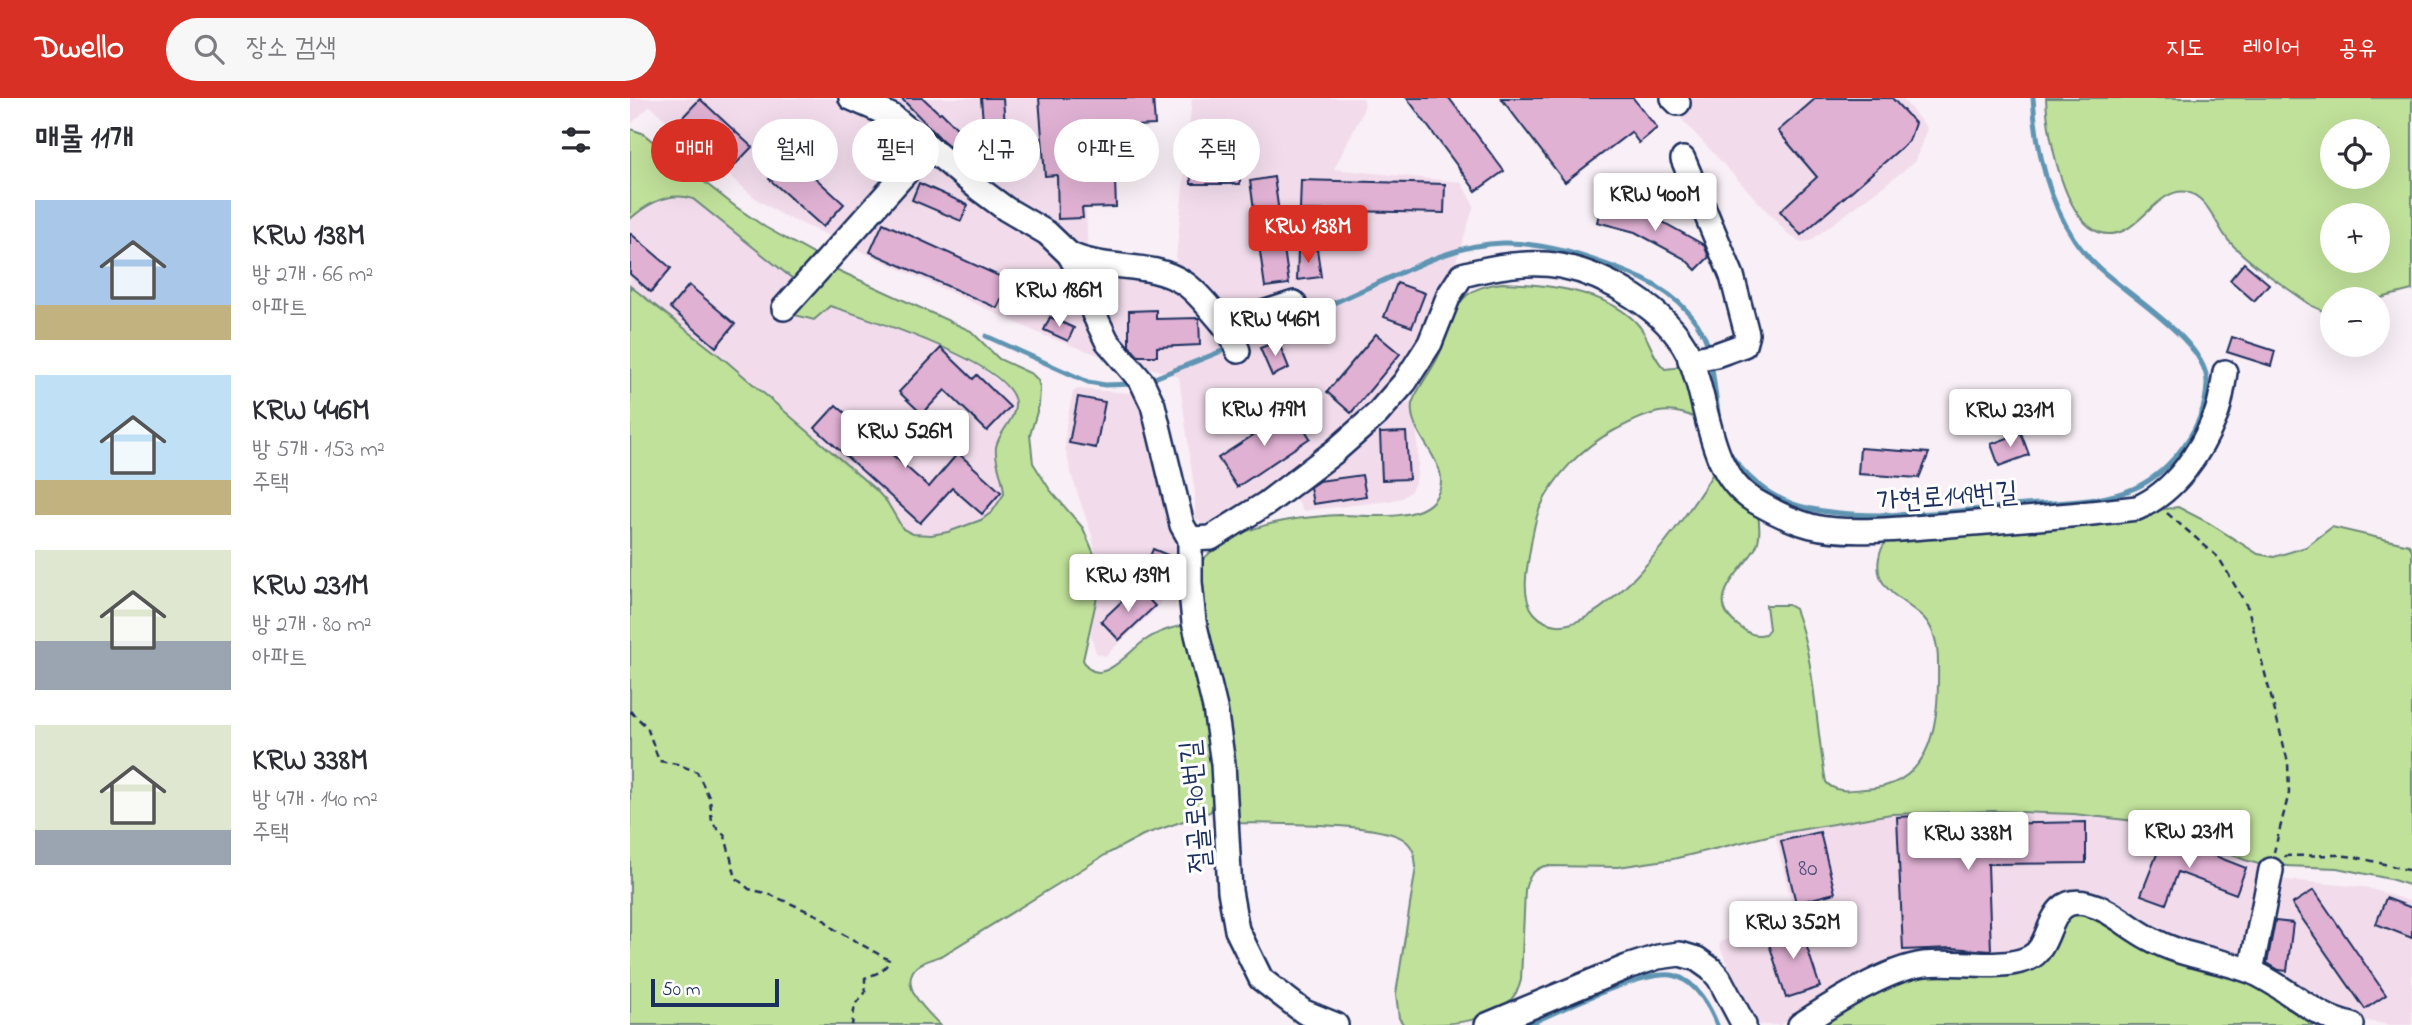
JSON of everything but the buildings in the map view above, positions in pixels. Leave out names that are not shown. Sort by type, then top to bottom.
[{"type":"lane","points":[[851,98],[896,119]]},
{"type":"lane","points":[[939,155],[1006,209],[1047,233],[1069,254],[1083,279],[1094,314],[1107,341],[1142,382],[1153,405],[1182,524],[1190,539]]},
{"type":"lane","points":[[1683,159],[1732,276],[1747,334],[1744,345],[1735,350],[1690,360]]},
{"type":"lane","points":[[784,308],[897,182]]},
{"type":"lane","points":[[1069,254],[1087,263],[1142,268],[1171,276],[1185,284],[1222,321],[1238,351]]},
{"type":"lane","name":"가현로149번길","points":[[1190,539],[1211,538],[1267,503],[1334,452],[1377,414],[1405,382],[1430,343],[1449,295],[1462,275],[1493,267],[1527,265],[1561,266],[1601,280],[1649,306],[1673,328],[1690,360],[1714,445],[1728,473],[1751,498],[1811,527],[1888,529],[2018,520],[2137,508],[2154,501]]},
{"type":"lane","points":[[1222,321],[1247,318],[1294,303]]},
{"type":"lane","points":[[2154,501],[2174,482],[2199,450],[2217,412],[2225,372]]},
{"type":"lane","name":"절골로90번길","points":[[1190,539],[1194,622],[1215,708],[1223,764],[1230,891],[1237,929],[1261,979],[1304,1012],[1336,1025]]},
{"type":"lane","points":[[2250,971],[2272,863]]},
{"type":"lane","points":[[1800,1025],[1838,1000],[1893,974],[1922,964],[2028,960],[2038,954],[2052,920],[2062,908],[2075,903],[2089,904],[2109,912],[2148,938],[2179,952],[2250,971],[2317,1013],[2352,1025]]},
{"type":"lane","points":[[1487,1025],[1627,967],[1658,957],[1680,954],[1697,959],[1711,969],[1719,978],[1744,1025]]},
{"type":"path","points":[[2154,501],[2219,558],[2248,608],[2288,762],[2289,793],[2272,863],[2347,856],[2412,871]]},
{"type":"path","points":[[630,711],[647,727],[659,761],[677,764],[697,772],[710,799],[712,823],[725,836],[736,878],[749,889],[769,894],[821,917],[834,929],[889,960],[880,972],[865,978],[866,993],[855,1004],[852,1025]]},
{"type":"shaded area","points":[[630,98],[833,98],[868,112],[878,119],[852,119],[852,182],[939,182],[939,164],[953,174],[953,182],[963,182],[1026,228],[1067,266],[1103,353],[1101,356],[1045,336],[850,246],[831,267],[830,306],[924,338],[965,357],[1013,394],[1014,411],[996,446],[1005,494],[992,512],[981,520],[948,532],[913,534],[903,529],[887,502],[876,490],[725,360],[630,286],[630,219],[646,204],[657,200],[686,197],[693,199],[798,283],[836,239],[782,215],[755,198],[737,182],[738,119],[665,119],[650,106],[630,125]]},
{"type":"shaded area","points":[[877,98],[1081,98],[1082,119],[1054,119],[1054,182],[1085,182],[1088,254],[1024,212],[985,182],[1040,182],[1040,119],[953,119],[953,157],[939,146],[939,119],[904,119]]},
{"type":"shaded area","points":[[1192,98],[1363,98],[1365,104],[1361,116],[1334,169],[1461,182],[1474,206],[1453,271],[1416,351],[1370,410],[1295,471],[1215,522],[1202,524],[1195,518],[1195,494],[1179,377],[1134,363],[1118,346],[1097,291],[1097,274],[1141,276],[1171,286],[1197,307],[1242,313],[1221,309],[1175,268],[1184,182],[1260,182],[1260,119],[1190,119]]},
{"type":"shaded area","points":[[1685,98],[1902,98],[1927,128],[1915,162],[1810,241],[1802,242],[1790,236],[1675,112]]},
{"type":"shaded area","points":[[1077,389],[1132,393],[1138,398],[1173,531],[1180,547],[1177,570],[1160,605],[1105,656],[1096,653],[1091,636],[1099,578],[1097,561],[1065,447],[1073,392]]},
{"type":"shaded area","points":[[1412,403],[1417,428],[1418,465],[1416,481],[1410,492],[1402,498],[1389,501],[1303,511],[1293,493],[1399,404]]},
{"type":"shaded area","points":[[1993,811],[2073,814],[2152,823],[2245,860],[2266,865],[2241,955],[2237,959],[2032,948],[1812,1009],[1780,1025],[1757,1025],[1719,945],[1722,941],[1795,919],[1775,834],[1891,814]]},
{"type":"shaded area","points":[[2274,879],[2365,887],[2412,902],[2412,1025],[2391,1025],[2345,1017],[2257,967]]},
{"type":"green space","points":[[2046,98],[2412,98],[2412,290],[2390,296],[2390,287],[2320,287],[2320,310],[2247,258],[2228,240],[2201,199],[2187,192],[2178,192],[2162,199],[2125,230],[2105,234],[2089,226],[2075,210],[2064,188],[2051,137]]},
{"type":"green space","points":[[630,129],[651,140],[651,182],[704,182],[765,227],[815,255],[816,260],[798,283],[693,199],[684,197],[659,200],[630,219]]},
{"type":"green space","points":[[831,267],[971,331],[999,359],[1032,374],[1038,380],[1039,405],[1030,435],[1033,463],[1050,490],[1083,528],[1097,561],[1097,597],[1083,660],[1089,669],[1105,671],[1157,634],[1180,626],[1189,632],[1209,715],[1215,805],[1210,812],[1143,835],[1105,855],[943,955],[919,965],[913,971],[911,986],[918,1001],[940,1025],[630,1025],[630,286],[725,360],[876,490],[887,502],[903,529],[913,534],[948,532],[981,520],[992,512],[1004,494],[996,447],[1015,409],[1008,388],[965,358],[873,320],[830,306],[814,320],[795,315],[795,309]]},
{"type":"green space","points":[[1502,283],[1538,285],[1576,292],[1612,305],[1628,315],[1640,327],[1657,360],[1665,369],[1674,368],[1686,360],[1695,418],[1674,412],[1645,416],[1591,445],[1561,474],[1545,497],[1534,529],[1526,582],[1530,608],[1555,625],[1581,620],[1608,602],[1663,545],[1716,468],[1754,507],[1759,526],[1757,545],[1728,587],[1724,607],[1729,617],[1740,627],[1758,635],[1765,634],[1769,629],[1766,605],[1788,605],[1795,609],[1811,672],[1826,782],[1839,790],[1888,785],[1906,776],[1919,763],[1934,727],[1938,663],[1933,633],[1924,618],[1892,593],[1878,569],[1881,548],[1893,537],[2125,515],[2178,507],[2258,554],[2274,557],[2306,547],[2332,527],[2409,545],[2412,550],[2412,886],[2337,868],[2262,865],[2152,823],[2074,814],[1993,811],[1891,814],[1776,834],[1673,859],[1618,867],[1544,866],[1531,875],[1525,890],[1521,980],[1515,995],[1504,1006],[1474,1019],[1456,1023],[1404,1025],[1399,1018],[1396,994],[1416,867],[1410,845],[1390,833],[1371,829],[1235,823],[1205,634],[1199,564],[1228,540],[1264,526],[1322,516],[1402,515],[1425,508],[1433,501],[1440,489],[1441,477],[1417,429],[1412,404],[1438,357],[1455,312],[1463,299],[1476,290]]},
{"type":"green space","points":[[2082,910],[2247,978],[2322,1025],[1810,1025],[1912,975],[2008,967],[2058,920]]},
{"type":"waterway","points":[[1729,452],[1759,485],[1788,502],[1824,511],[1881,515],[2109,497],[2149,480],[2174,458],[2201,415],[2207,384],[2204,368],[2181,336],[2098,267],[2074,239],[2057,206],[2044,171],[2033,98]]},
{"type":"waterway","points":[[1241,344],[1433,259],[1485,244],[1519,243],[1581,256],[1653,284],[1687,311],[1696,322],[1709,348]]},
{"type":"waterway","points":[[986,336],[1088,382],[1105,385],[1134,384]]},
{"type":"waterway","points":[[1147,381],[1232,347]]},
{"type":"waterway","points":[[1712,368],[1719,420]]},
{"type":"waterway","points":[[1527,1025],[1602,992],[1663,975],[1676,976],[1696,989],[1717,1025]]}]
